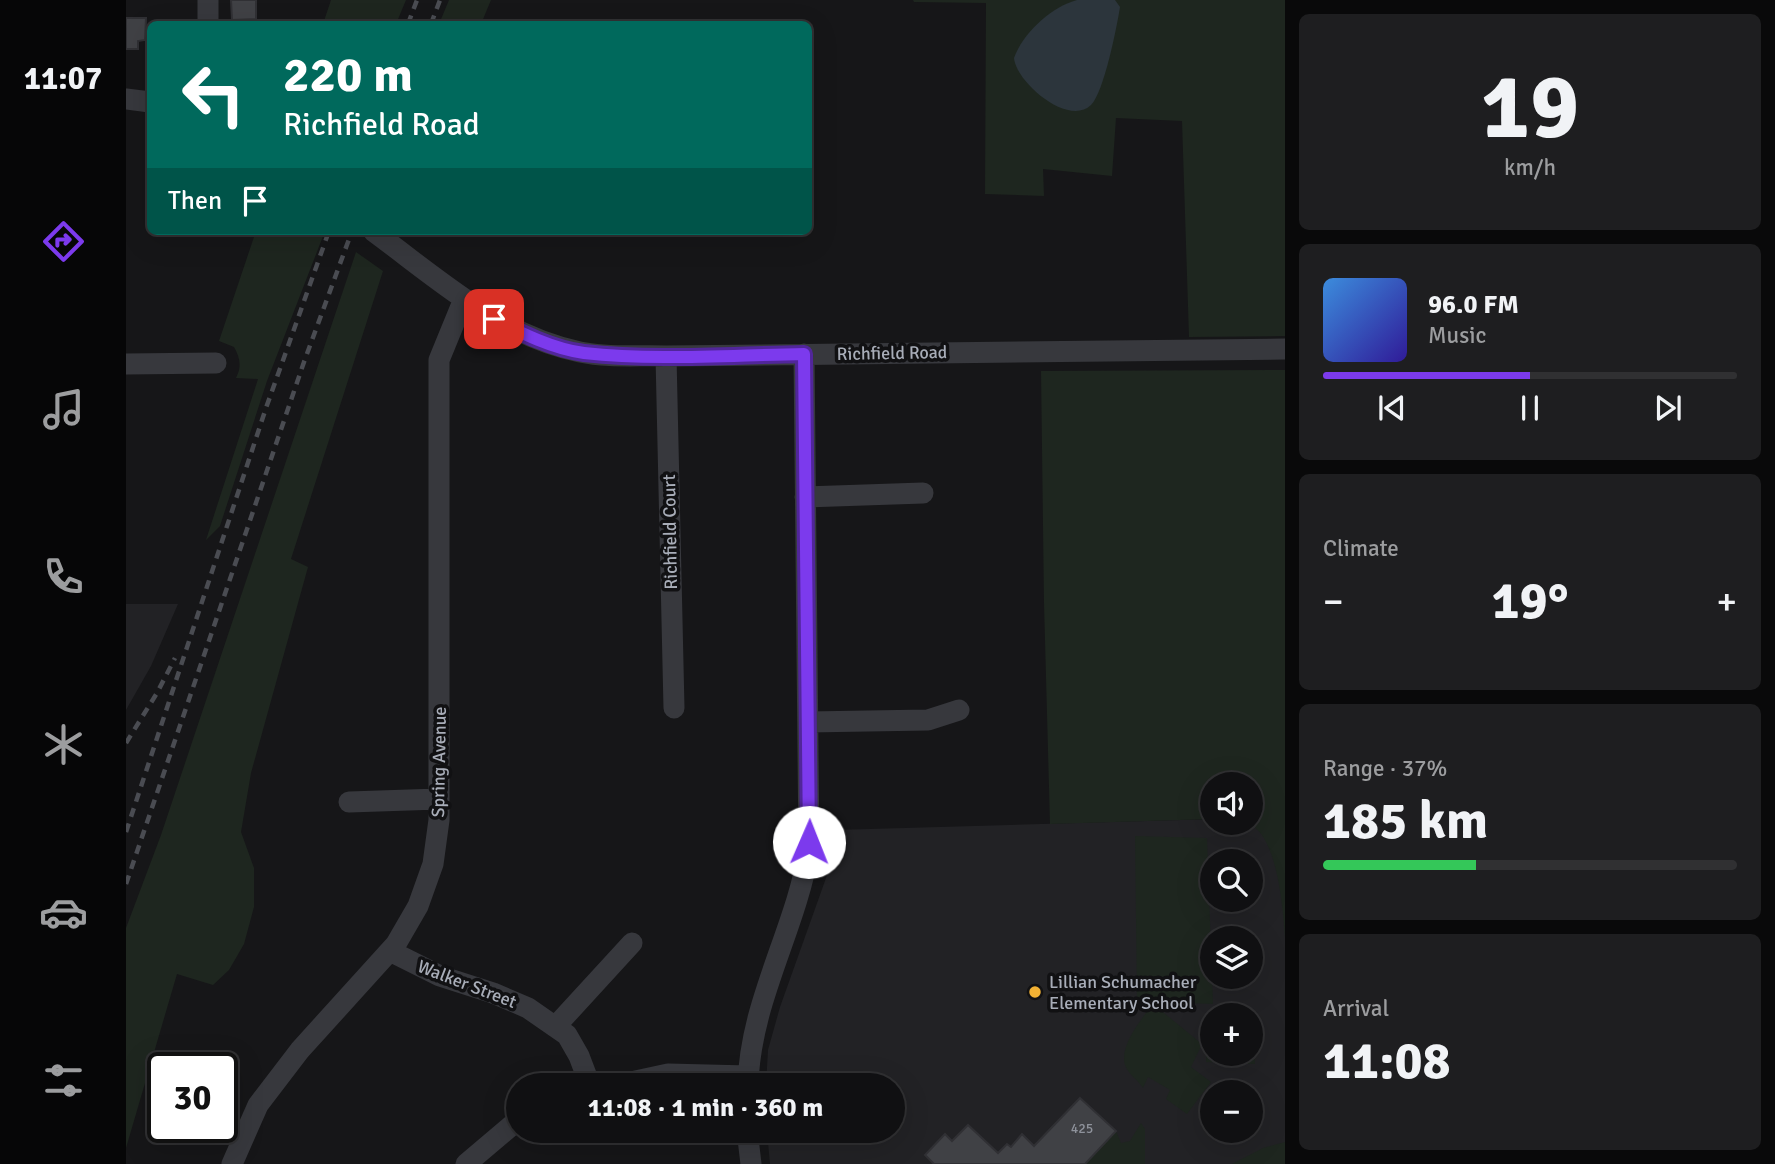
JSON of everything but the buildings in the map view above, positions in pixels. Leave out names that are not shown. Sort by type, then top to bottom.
[{"type":"street","points":[[208,0],[208,21]]},
{"type":"street","points":[[126,99],[147,102]]},
{"type":"street","name":"Richfield Road","points":[[378,235],[494,319],[552,345],[582,353],[666,356],[1285,349]]},
{"type":"street","name":"Spring Avenue","points":[[232,1164],[258,1105],[300,1049],[390,951],[418,906],[433,864],[439,799],[439,360],[464,299]]},
{"type":"street","points":[[749,1073],[762,997],[803,883],[809,849],[804,354]]},
{"type":"street","name":"Richfield Court","points":[[666,356],[674,708]]},
{"type":"street","points":[[126,364],[216,363]]},
{"type":"street","points":[[806,497],[923,493]]},
{"type":"street","points":[[808,722],[928,720],[959,710]]},
{"type":"street","points":[[349,802],[439,799]]},
{"type":"street","points":[[555,1027],[632,943]]},
{"type":"street","name":"Walker Street","points":[[390,951],[440,976],[493,993],[528,1008],[567,1035],[585,1073]]},
{"type":"street","points":[[475,1162],[506,1132]]},
{"type":"street","points":[[749,1143],[751,1164]]},
{"type":"shaded area","points":[[331,0],[406,0],[397,21],[324,21]]},
{"type":"shaded area","points":[[449,0],[491,0],[482,21],[440,21]]},
{"type":"shaded area","points":[[913,0],[1285,0],[1285,336],[1189,337],[1182,121],[1116,118],[1112,176],[1043,169],[1044,196],[985,194],[986,3]]},
{"type":"shaded area","points":[[1077,0],[1115,0],[1120,7],[1109,58],[1096,98],[1091,105],[1081,110],[1070,110],[1057,106],[1033,89],[1017,68],[1014,58],[1024,39],[1039,22],[1057,8]]},
{"type":"shaded area","points":[[255,235],[323,235],[267,381],[220,526],[206,540],[258,379],[236,378],[240,366],[236,351],[234,347],[219,341]]},
{"type":"shaded area","points":[[356,252],[383,271],[291,559],[308,567],[251,773],[241,832],[254,868],[254,907],[244,944],[229,970],[213,985],[177,974],[154,1052],[147,1052],[147,1076],[126,1148],[126,928],[161,835]]},
{"type":"shaded area","points":[[1285,370],[1285,937],[1278,878],[1269,848],[1261,835],[1263,772],[1200,772],[1200,819],[1050,824],[1041,371]]},
{"type":"shaded area","points":[[126,604],[178,604],[151,666],[126,710]]},
{"type":"shaded area","name":"Lillian Schumacher Elementary School","points":[[1285,817],[1285,1164],[770,1164],[768,1143],[905,1143],[905,1073],[767,1073],[768,1050],[780,1007],[831,864],[835,830],[1200,819],[1200,835],[1263,835],[1263,820]]},
{"type":"shaded area","points":[[1135,836],[1207,838],[1207,849],[1200,849],[1200,912],[1210,912],[1210,926],[1200,926],[1200,989],[1212,989],[1213,1003],[1137,1001]]},
{"type":"shaded area","points":[[1153,1004],[1200,1042],[1191,1067],[1208,1080],[1200,1080],[1200,1097],[1187,1114],[1166,1099],[1170,1090],[1148,1077],[1143,1088],[1128,1071],[1125,1065],[1125,1049],[1138,1024]]},
{"type":"shaded area","points":[[1141,1123],[1145,1129],[1145,1164],[1085,1164],[1116,1131],[1121,1143],[1130,1141]]},
{"type":"shaded area","points":[[1285,1142],[1285,1164],[1232,1164],[1263,1148]]},
{"type":"railway","points":[[409,21],[417,0]]},
{"type":"railway","points":[[432,21],[440,0]]},
{"type":"railway","points":[[126,832],[266,408],[328,235]]},
{"type":"railway","points":[[126,884],[304,362],[351,235]]},
{"type":"railway","points":[[126,743],[175,658]]},
{"type":"place","name":"Lillian Schumacher Elementary School","points":[[1035,992]]},
{"type":"route","points":[[494,319],[552,345],[582,353],[666,356],[804,354],[809,842]]}]
